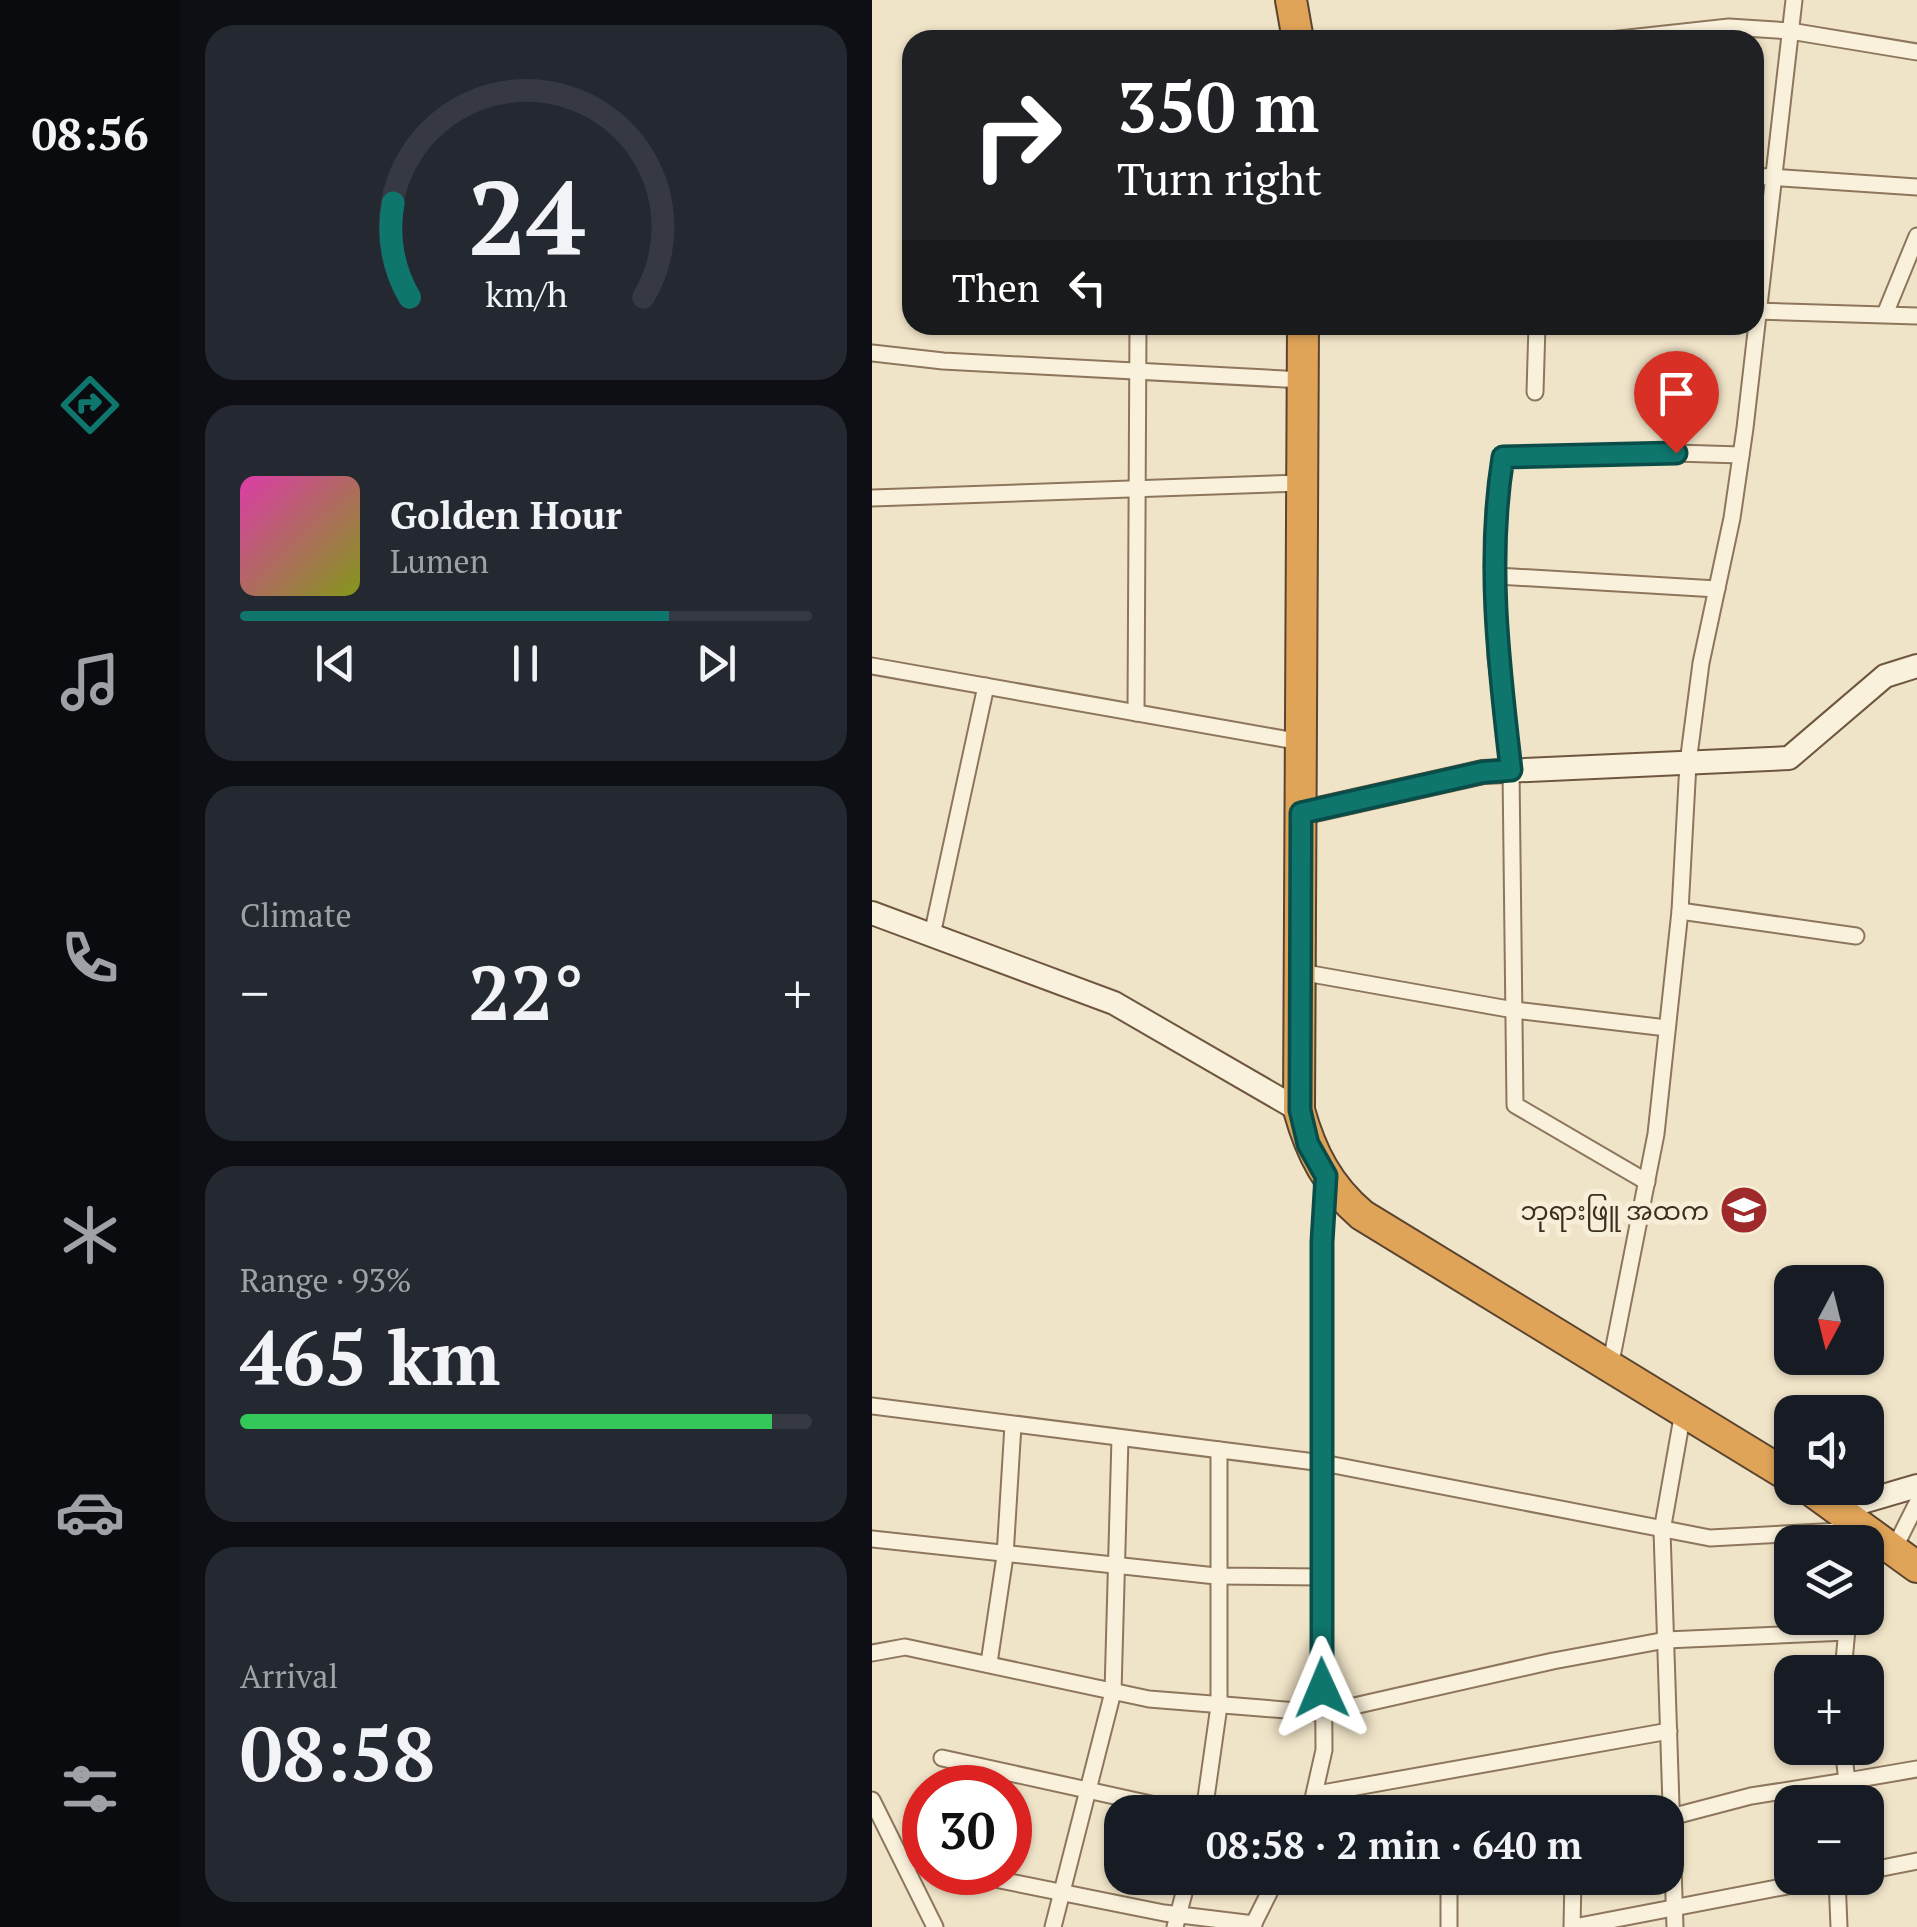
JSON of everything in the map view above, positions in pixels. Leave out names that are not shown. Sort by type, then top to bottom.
[{"type":"highway","points":[[1291,0],[1296,30]]},
{"type":"highway","points":[[1303,335],[1300,1110],[1308,1144],[1326,1176],[1362,1216],[1774,1467]]},
{"type":"highway","points":[[1829,1505],[1853,1525]]},
{"type":"street","points":[[1764,170],[1794,0]]},
{"type":"street","points":[[1701,30],[1728,27],[1790,31],[1916,52]]},
{"type":"street","points":[[1764,175],[1916,187]]},
{"type":"street","points":[[1884,314],[1916,236]]},
{"type":"street","points":[[1764,311],[1916,316]]},
{"type":"street","points":[[1136,712],[1138,335]]},
{"type":"street","points":[[1535,392],[1537,335]]},
{"type":"street","points":[[1610,1369],[1647,1182],[1680,912],[1688,762],[1741,455],[1754,335]]},
{"type":"street","points":[[872,353],[1140,373],[1303,380]]},
{"type":"street","points":[[1647,1182],[1516,1105],[1511,770],[1496,657],[1496,498],[1503,457],[1643,452],[1741,455]]},
{"type":"street","points":[[872,498],[1302,483]]},
{"type":"street","points":[[1497,576],[1717,588]]},
{"type":"street","points":[[872,666],[1301,742]]},
{"type":"street","points":[[1301,813],[1483,772],[1789,758],[1885,676],[1916,666]]},
{"type":"street","points":[[932,935],[986,686]]},
{"type":"street","points":[[1680,912],[1856,936]]},
{"type":"street","points":[[872,913],[1114,1003],[1300,1110]]},
{"type":"street","points":[[1300,972],[1514,1010],[1667,1028]]},
{"type":"street","points":[[1326,1176],[1324,1750],[1317,1794],[1668,1732]]},
{"type":"street","points":[[872,1406],[1323,1462],[1710,1538],[1774,1534]]},
{"type":"street","points":[[1669,1795],[1662,1530],[1683,1412]]},
{"type":"street","points":[[989,1663],[1005,1556],[1013,1425]]},
{"type":"street","points":[[1053,1927],[1091,1792],[1113,1692],[1120,1438]]},
{"type":"street","points":[[1207,1795],[1220,1706],[1216,1576],[1220,1450]]},
{"type":"street","points":[[1861,1525],[1916,1486]]},
{"type":"street","points":[[1905,1558],[1916,1503]]},
{"type":"street","points":[[872,1539],[1216,1576],[1322,1577]]},
{"type":"street","points":[[872,1653],[905,1647],[1113,1692],[1323,1714],[1553,1661],[1666,1640],[1774,1630]]},
{"type":"street","points":[[942,1758],[1105,1795]]},
{"type":"street","points":[[1845,1765],[1846,1785]]},
{"type":"street","points":[[1684,1814],[1751,1796],[1916,1769]]},
{"type":"street","points":[[872,1800],[936,1927]]},
{"type":"street","points":[[1884,1867],[1916,1860]]},
{"type":"street","points":[[1032,1886],[1177,1921],[1253,1925],[1268,1895]]},
{"type":"street","points":[[1573,1895],[1573,1927],[1774,1889]]},
{"type":"street","points":[[1177,1921],[1184,1895]]},
{"type":"street","points":[[1449,1895],[1449,1927]]},
{"type":"street","points":[[1672,1895],[1676,1927]]},
{"type":"street","points":[[1838,1895],[1839,1927]]},
{"type":"place","name":"ဘုရားဖြူ အထက","points":[[1744,1210]]},
{"type":"route","points":[[1322,1688],[1322,1242],[1326,1176],[1308,1144],[1300,1110],[1301,813],[1483,772],[1511,770],[1496,657],[1496,498],[1503,457],[1676,453]]}]
